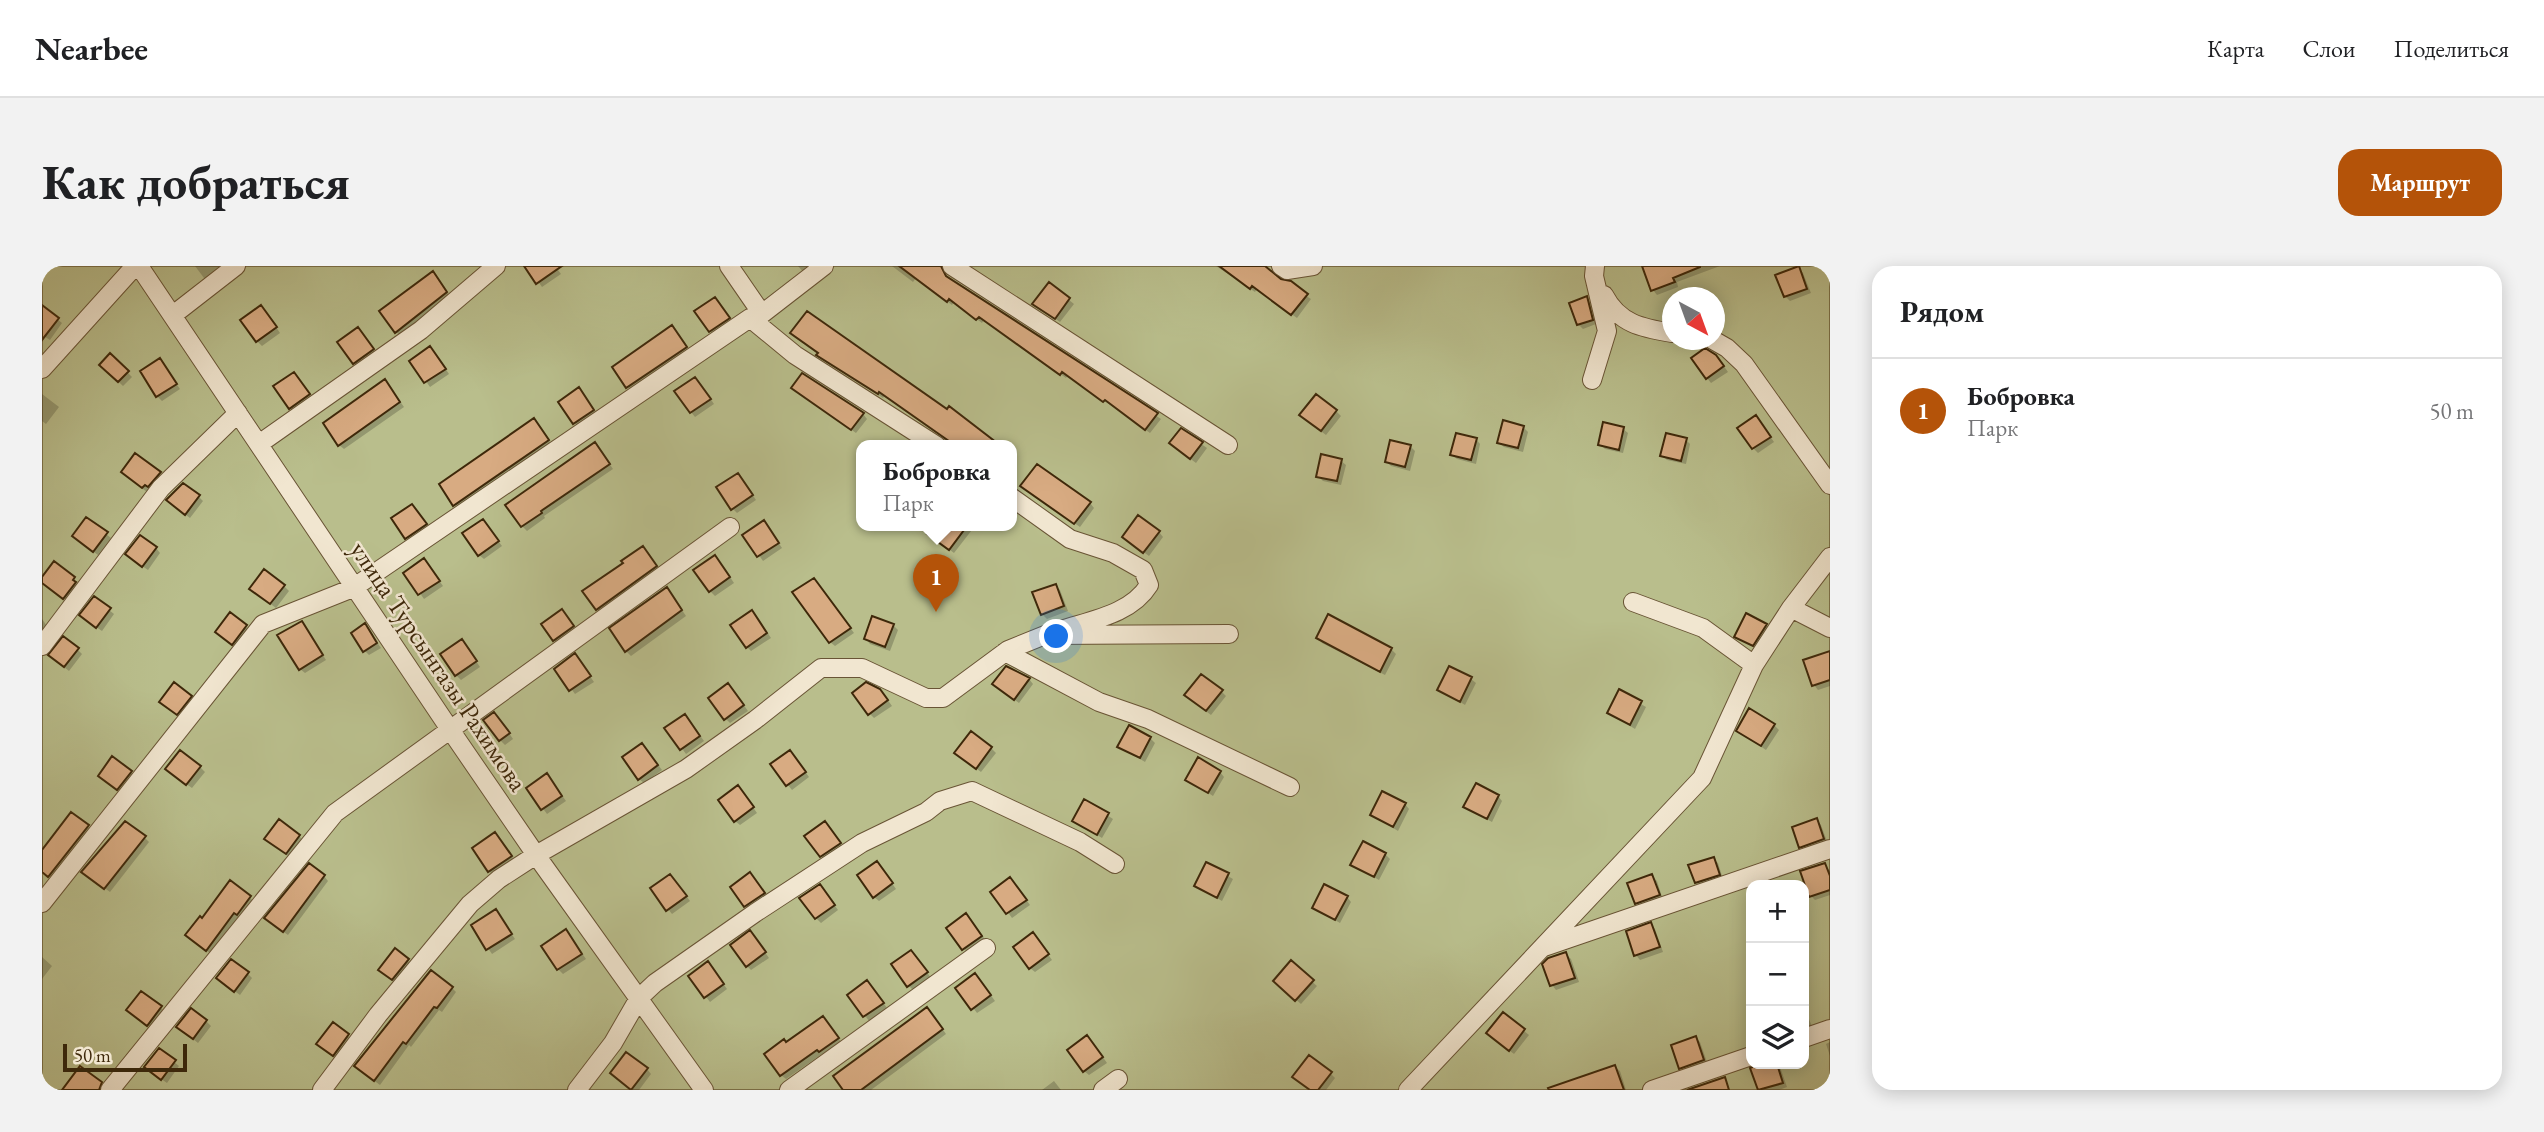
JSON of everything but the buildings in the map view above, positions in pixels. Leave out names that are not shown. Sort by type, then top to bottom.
[{"type":"street","name":"улица Турсынгазы Рахимова","points":[[137,266],[536,855],[704,1090]]},
{"type":"street","points":[[42,369],[137,266]]},
{"type":"street","points":[[173,316],[236,266]]},
{"type":"street","points":[[260,444],[421,330],[496,266]]},
{"type":"street","points":[[729,266],[756,316],[795,355],[928,440]]},
{"type":"street","points":[[42,903],[262,624],[353,588],[756,316],[824,266]]},
{"type":"street","points":[[952,266],[1228,444]]},
{"type":"street","points":[[1281,266],[1287,270],[1312,266]]},
{"type":"street","points":[[1595,271],[1612,309],[1626,321],[1662,330]]},
{"type":"street","points":[[1592,380],[1607,331],[1595,271]]},
{"type":"street","points":[[1725,347],[1745,364],[1830,485]]},
{"type":"street","points":[[42,646],[161,488],[238,413]]},
{"type":"street","points":[[322,1090],[378,1015],[470,904],[499,879],[685,769],[755,720],[821,668],[862,668],[926,698],[943,698],[1005,652],[1129,605],[1141,597],[1149,585],[1143,570],[1113,553],[1070,539],[1017,501]]},
{"type":"street","points":[[110,1090],[335,813],[730,527]]},
{"type":"street","points":[[1408,1090],[1702,778],[1754,665],[1791,608],[1830,557]]},
{"type":"street","points":[[1633,602],[1703,628],[1754,665]]},
{"type":"street","points":[[1791,608],[1830,628]]},
{"type":"street","points":[[1045,635],[1229,634]]},
{"type":"street","points":[[1005,652],[1099,702],[1148,719],[1290,787]]},
{"type":"street","points":[[577,1090],[613,1043],[639,998],[655,983],[755,913],[862,844],[926,812],[940,801],[972,791],[1080,842],[1115,864]]},
{"type":"street","points":[[1541,948],[1830,849]]},
{"type":"street","points":[[789,1090],[986,948]]},
{"type":"street","points":[[1809,1036],[1830,1029]]},
{"type":"street","points":[[1652,1090],[1746,1058]]},
{"type":"green space","points":[[42,266],[1830,266],[1830,1090],[42,1090]]},
{"type":"place","name":"Бобровка","points":[[936,612]]}]
